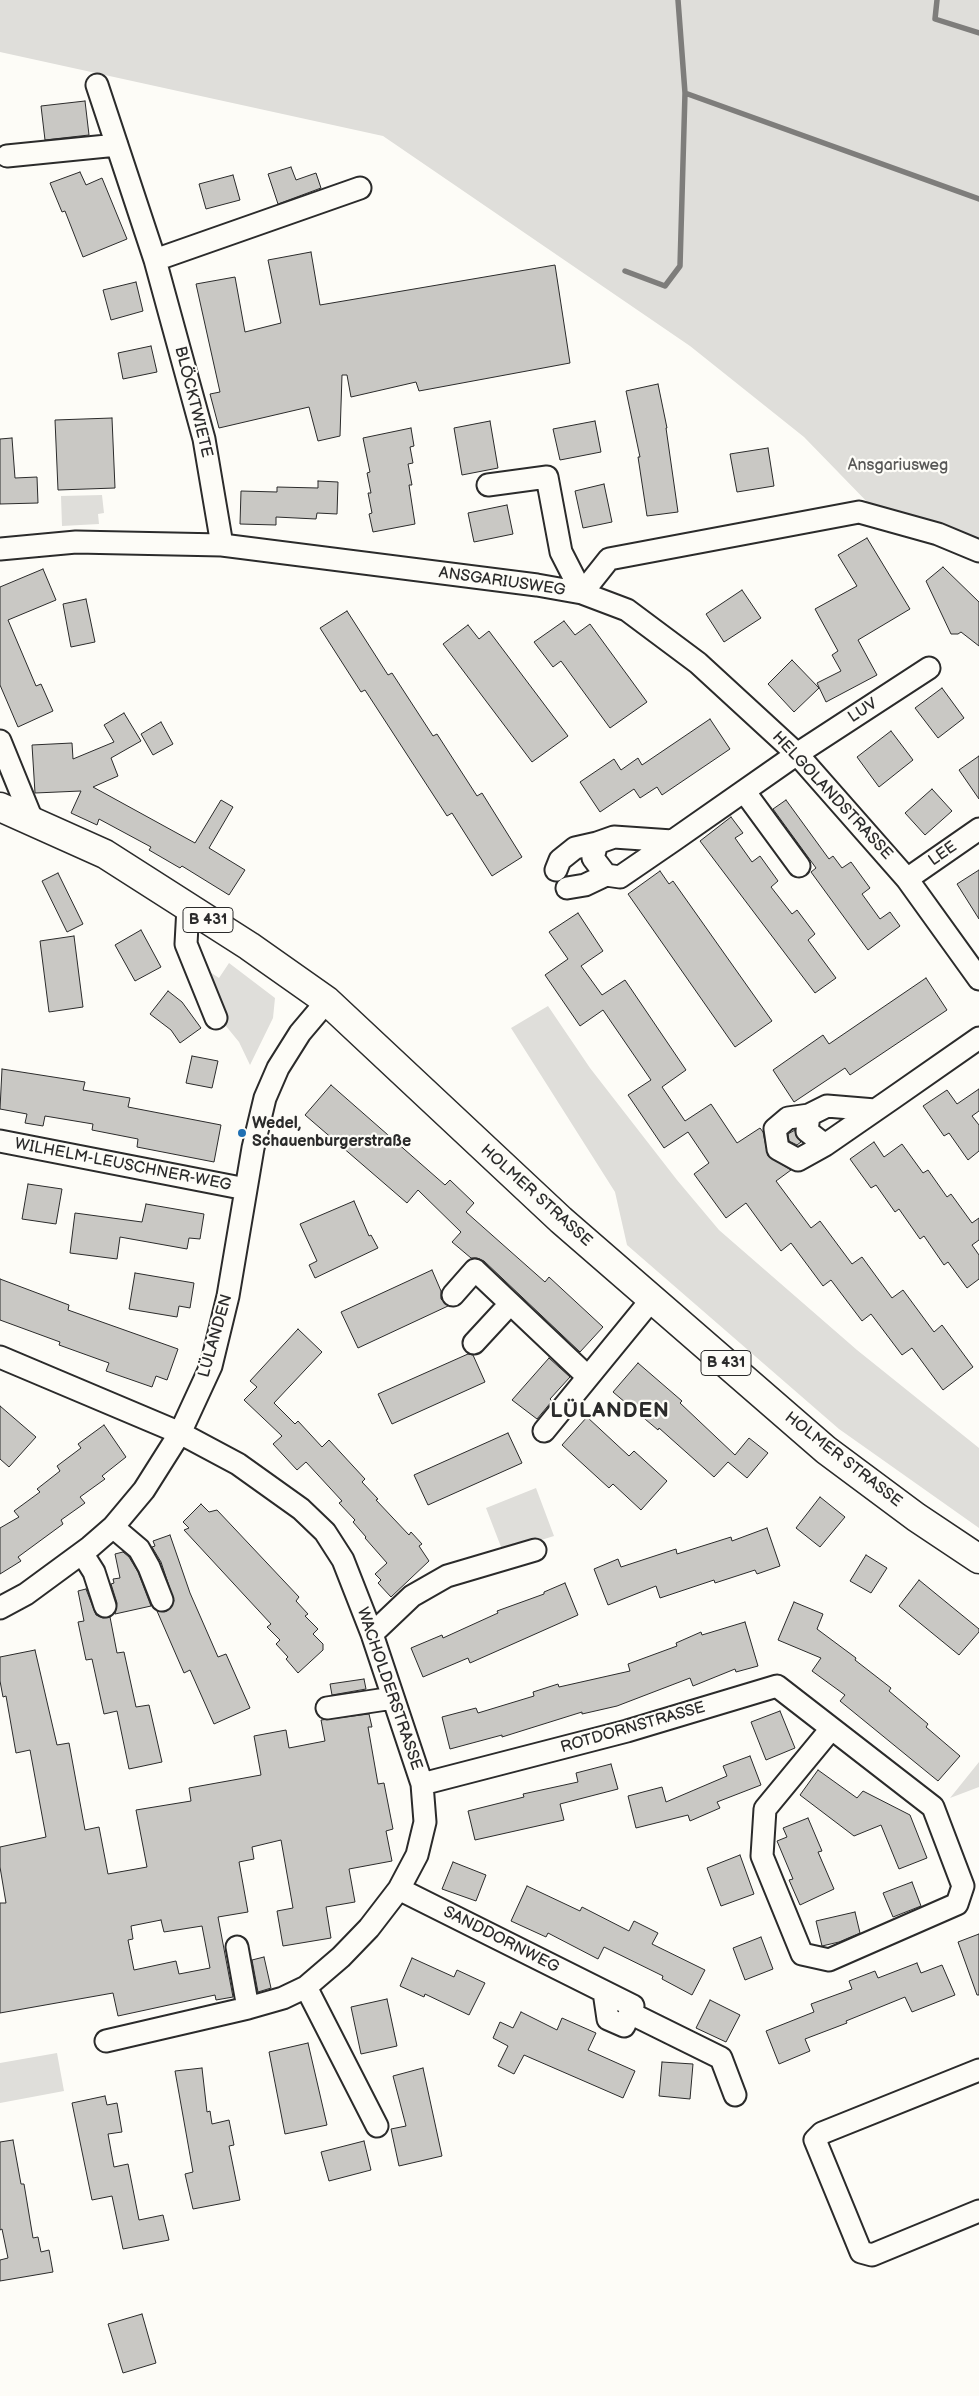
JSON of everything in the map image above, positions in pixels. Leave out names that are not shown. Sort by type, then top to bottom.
[{"type":"main road","name":"B 431","points":[[2,812],[33,822]]},
{"type":"main road","name":"HOLMER STRASSE","points":[[33,822],[105,854],[249,946],[327,1002],[560,1220],[826,1450],[916,1517],[979,1559]]},
{"type":"street","name":"BLÖCKTWIETE","points":[[97,84],[155,260],[204,439],[222,545]]},
{"type":"street","points":[[7,156],[117,145]]},
{"type":"street","points":[[155,260],[360,188]]},
{"type":"street","points":[[488,485],[547,477],[561,552],[582,593]]},
{"type":"street","name":"ANSGARIUSWEG","points":[[0,549],[76,542],[222,545],[537,585],[582,593],[608,559],[859,512],[938,534],[979,551]]},
{"type":"street","name":"HELGOLANDSTRASSE","points":[[582,593],[627,610],[698,663],[797,754],[907,879],[979,979]]},
{"type":"street","name":"LUV","points":[[567,888],[585,885],[606,875],[620,877],[797,754],[929,668]]},
{"type":"street","points":[[0,741],[33,822]]},
{"type":"street","points":[[744,791],[799,866]]},
{"type":"street","name":"LEE","points":[[907,879],[979,829]]},
{"type":"street","points":[[556,870],[560,860],[575,848],[614,837],[672,841]]},
{"type":"street","points":[[597,843],[593,858],[606,875]]},
{"type":"street","points":[[188,907],[186,944],[216,1018]]},
{"type":"street","name":"LÜLANDEN","points":[[0,1608],[26,1594],[82,1553],[113,1527],[144,1490],[180,1433],[211,1366],[228,1296],[253,1148],[265,1098],[278,1068],[300,1034],[327,1002]]},
{"type":"street","points":[[875,1110],[827,1106],[809,1115],[788,1118],[775,1128],[778,1149],[798,1160],[825,1145],[979,1038]]},
{"type":"street","points":[[809,1115],[807,1131],[825,1145]]},
{"type":"street","name":"WILHELM-LEUSCHNER-WEG","points":[[0,1141],[246,1189]]},
{"type":"street","points":[[453,1295],[475,1270],[588,1378]]},
{"type":"street","points":[[544,1431],[652,1299]]},
{"type":"street","points":[[474,1343],[510,1304]]},
{"type":"street","name":"WACHOLDERSTRASSE","points":[[0,1357],[180,1433],[238,1464],[301,1509],[325,1532],[342,1560],[372,1634],[422,1784],[425,1822],[417,1855],[399,1889],[369,1928],[341,1957],[306,1987],[283,1998],[248,2008],[106,2041]]},
{"type":"street","points":[[113,1527],[139,1549],[149,1567],[162,1600]]},
{"type":"street","points":[[372,1634],[412,1596],[447,1576],[536,1550]]},
{"type":"street","points":[[82,1553],[94,1572],[105,1606]]},
{"type":"street","name":"ROTDORNSTRASSE","points":[[422,1784],[626,1731],[777,1686],[933,1806],[963,1886],[957,1904],[829,1960],[802,1954],[762,1856],[765,1810],[831,1729]]},
{"type":"street","points":[[327,1708],[393,1698]]},
{"type":"street","name":"SANDDORNWEG","points":[[399,1889],[604,1992],[608,2019],[624,2026],[630,2013],[721,2058],[735,2095]]},
{"type":"street","points":[[237,1947],[248,2008]]},
{"type":"street","points":[[306,1987],[377,2126]]},
{"type":"street","points":[[979,2070],[822,2133],[815,2140],[861,2252],[872,2255],[979,2210]]},
{"type":"green space","name":"Ansgariusweg","points":[[0,0],[979,0],[979,542],[873,508],[804,437],[690,346],[383,136],[0,52]]},
{"type":"green space","points":[[102,495],[104,513],[98,514],[99,524],[62,526],[61,496]]},
{"type":"green space","points":[[229,963],[275,998],[273,1018],[250,1065],[239,1042],[221,1020],[201,966],[219,978]]},
{"type":"green space","points":[[548,1006],[590,1068],[677,1180],[719,1230],[857,1350],[979,1448],[979,1528],[839,1429],[627,1245],[615,1192],[511,1028]]},
{"type":"green space","points":[[536,1488],[554,1536],[503,1552],[486,1508]]},
{"type":"green space","points":[[979,1762],[979,1787],[950,1798]]},
{"type":"green space","points":[[57,2053],[64,2091],[0,2103],[0,2063]]},
{"type":"building","points":[[85,101],[89,135],[45,140],[41,106]]},
{"type":"building","points":[[291,167],[296,180],[316,173],[321,188],[278,204],[268,174]]},
{"type":"building","points":[[80,172],[86,185],[102,178],[127,239],[83,257],[65,211],[62,212],[50,183]]},
{"type":"building","points":[[233,175],[240,200],[206,209],[199,184]]},
{"type":"building","points":[[311,252],[320,305],[555,265],[570,363],[419,391],[416,382],[351,397],[347,375],[342,375],[340,436],[318,441],[309,407],[219,428],[210,394],[220,392],[196,284],[235,277],[245,332],[281,323],[268,260]]},
{"type":"building","points":[[136,282],[143,311],[111,320],[103,290]]},
{"type":"building","points":[[151,346],[157,372],[123,379],[118,353]]},
{"type":"building","points":[[658,384],[667,428],[678,512],[647,516],[638,457],[640,457],[626,391]]},
{"type":"building","points":[[112,418],[115,488],[58,490],[55,420]]},
{"type":"building","points":[[490,421],[498,468],[462,475],[454,428]]},
{"type":"building","points":[[595,421],[601,452],[560,460],[553,429]]},
{"type":"building","points":[[411,428],[414,446],[410,447],[413,463],[408,464],[412,485],[409,485],[415,524],[373,532],[369,514],[372,513],[367,473],[370,472],[363,438]]},
{"type":"building","points":[[12,438],[15,478],[37,477],[38,503],[0,504],[0,439]]},
{"type":"building","points":[[768,448],[774,486],[737,492],[730,454]]},
{"type":"building","points":[[318,481],[338,482],[337,514],[317,513],[316,519],[276,517],[276,525],[240,524],[241,491],[277,492],[277,487],[318,488]]},
{"type":"building","points":[[604,484],[612,522],[583,528],[575,491]]},
{"type":"building","points":[[507,505],[513,534],[474,542],[468,513]]},
{"type":"building","points":[[867,538],[910,609],[858,640],[877,675],[826,702],[817,683],[841,671],[832,655],[838,651],[815,609],[857,586],[838,555]]},
{"type":"building","points":[[943,567],[979,602],[979,646],[961,632],[951,634],[926,581]]},
{"type":"building","points":[[43,569],[56,600],[8,620],[36,686],[41,684],[53,711],[18,727],[0,685],[0,587]]},
{"type":"building","points":[[742,590],[761,618],[724,642],[706,614]]},
{"type":"building","points":[[86,599],[95,642],[71,647],[63,604]]},
{"type":"building","points":[[347,611],[388,675],[392,673],[433,736],[437,734],[477,796],[482,793],[522,857],[492,876],[452,813],[447,816],[365,690],[361,692],[320,628]]},
{"type":"building","points":[[564,621],[575,635],[590,624],[647,702],[610,728],[561,661],[553,667],[534,642]]},
{"type":"building","points":[[468,625],[479,639],[489,631],[568,736],[532,762],[443,644]]},
{"type":"building","points":[[792,660],[819,688],[794,712],[768,684]]},
{"type":"building","points":[[942,688],[964,718],[938,738],[915,708]]},
{"type":"building","points":[[124,713],[141,741],[111,758],[118,776],[93,787],[195,843],[221,800],[233,807],[209,848],[245,870],[229,895],[182,866],[180,868],[149,850],[151,847],[99,819],[97,825],[71,813],[81,791],[35,793],[32,745],[72,743],[73,759],[114,742],[104,725]]},
{"type":"building","points":[[710,719],[730,749],[662,795],[657,787],[640,798],[634,789],[600,812],[580,782],[614,759],[621,770],[638,758],[642,765]]},
{"type":"building","points":[[161,722],[173,744],[153,755],[141,734]]},
{"type":"building","points":[[891,731],[913,760],[879,787],[857,757]]},
{"type":"building","points":[[979,756],[979,799],[959,770]]},
{"type":"building","points":[[932,789],[952,811],[925,835],[905,813]]},
{"type":"building","points":[[786,800],[829,859],[833,856],[842,868],[851,862],[870,888],[862,894],[880,919],[890,912],[900,926],[868,950],[811,872],[816,868],[773,809]]},
{"type":"building","points":[[731,817],[743,833],[735,838],[752,862],[760,856],[778,881],[771,887],[792,914],[797,910],[815,934],[808,940],[836,978],[815,993],[700,841]]},
{"type":"building","points":[[979,870],[979,919],[957,884]]},
{"type":"building","points":[[660,871],[669,884],[673,881],[772,1021],[735,1047],[628,894]]},
{"type":"building","points":[[58,873],[83,924],[67,932],[42,881]]},
{"type":"building","points":[[578,913],[603,951],[581,966],[602,995],[625,980],[686,1070],[662,1087],[685,1121],[711,1104],[737,1143],[760,1128],[763,1132],[768,1156],[791,1170],[776,1181],[811,1228],[820,1221],[852,1264],[862,1257],[892,1298],[903,1290],[934,1332],[942,1325],[973,1367],[943,1390],[912,1348],[902,1355],[871,1314],[862,1321],[831,1280],[823,1286],[791,1243],[781,1251],[746,1203],[726,1218],[694,1174],[709,1163],[688,1132],[664,1148],[628,1095],[651,1080],[603,1010],[580,1026],[545,975],[568,959],[549,932]]},
{"type":"building","points":[[141,930],[161,967],[135,981],[115,945]]},
{"type":"building","points":[[74,936],[83,1007],[49,1012],[40,941]]},
{"type":"building","points":[[926,978],[947,1010],[850,1075],[845,1068],[794,1102],[773,1070],[823,1035],[829,1044]]},
{"type":"building","points":[[168,991],[182,1002],[201,1028],[180,1043],[171,1030],[150,1014]]},
{"type":"building","points":[[192,1056],[218,1061],[212,1088],[186,1083]]},
{"type":"building","points":[[2,1069],[85,1082],[83,1090],[130,1098],[128,1107],[221,1125],[214,1162],[137,1147],[138,1139],[92,1130],[93,1124],[45,1116],[43,1126],[25,1123],[27,1114],[0,1109]]},
{"type":"building","points":[[331,1085],[445,1185],[450,1180],[474,1203],[466,1212],[545,1282],[549,1277],[603,1327],[580,1352],[484,1261],[471,1258],[452,1242],[461,1232],[418,1190],[407,1203],[305,1115]]},
{"type":"building","points":[[979,1089],[979,1111],[972,1116],[979,1125],[979,1151],[968,1160],[949,1133],[944,1136],[923,1106],[947,1090],[957,1104]]},
{"type":"building","points":[[795,1130],[796,1136],[801,1142],[797,1145],[789,1141],[788,1134]]},
{"type":"building","points":[[874,1142],[884,1157],[902,1144],[923,1173],[928,1170],[947,1197],[951,1194],[972,1223],[979,1218],[979,1240],[972,1245],[979,1255],[979,1279],[967,1288],[948,1262],[944,1265],[924,1236],[920,1239],[899,1209],[895,1212],[876,1185],[871,1188],[850,1159]]},
{"type":"building","points":[[28,1184],[62,1189],[56,1224],[22,1219]]},
{"type":"building","points":[[354,1201],[369,1236],[371,1235],[378,1248],[315,1278],[309,1265],[317,1261],[300,1224]]},
{"type":"building","points":[[146,1204],[204,1214],[200,1239],[189,1238],[187,1249],[120,1237],[117,1259],[70,1253],[75,1213],[142,1222]]},
{"type":"building","points":[[432,1270],[441,1291],[441,1299],[448,1306],[358,1348],[341,1312]]},
{"type":"building","points":[[135,1273],[194,1283],[190,1308],[179,1306],[177,1317],[129,1309]]},
{"type":"building","points":[[0,1279],[69,1305],[68,1310],[178,1349],[167,1380],[156,1376],[152,1387],[106,1371],[109,1363],[59,1345],[60,1342],[0,1320]]},
{"type":"building","points":[[298,1329],[322,1352],[274,1403],[295,1424],[298,1421],[322,1447],[329,1440],[365,1479],[362,1482],[378,1499],[376,1500],[409,1535],[411,1532],[422,1544],[419,1546],[429,1561],[391,1597],[378,1583],[381,1580],[375,1574],[387,1563],[353,1522],[355,1520],[339,1503],[342,1501],[306,1462],[297,1470],[273,1444],[282,1436],[244,1400],[257,1387],[250,1381]]},
{"type":"building","points":[[468,1354],[473,1355],[485,1382],[392,1424],[378,1394]]},
{"type":"building","points":[[549,1358],[570,1377],[550,1399],[552,1401],[537,1419],[512,1400]]},
{"type":"building","points":[[638,1363],[682,1401],[680,1403],[735,1455],[749,1438],[768,1453],[747,1478],[728,1462],[714,1477],[659,1428],[658,1430],[613,1392]]},
{"type":"building","points":[[0,1406],[36,1437],[9,1467],[0,1459]]},
{"type":"building","points":[[587,1417],[629,1456],[634,1451],[667,1481],[641,1510],[613,1484],[609,1488],[562,1445]]},
{"type":"building","points":[[104,1425],[126,1457],[102,1476],[105,1479],[80,1497],[85,1503],[61,1520],[63,1524],[18,1557],[21,1561],[0,1574],[0,1528],[19,1517],[14,1511],[40,1492],[37,1489],[60,1471],[57,1466],[81,1448],[78,1444]]},
{"type":"building","points":[[508,1433],[522,1463],[428,1505],[414,1475]]},
{"type":"building","points":[[820,1497],[845,1517],[820,1547],[796,1528]]},
{"type":"building","points":[[201,1504],[209,1512],[217,1510],[299,1597],[296,1601],[308,1614],[305,1616],[318,1629],[313,1634],[323,1644],[323,1650],[298,1673],[286,1659],[288,1657],[276,1644],[280,1640],[267,1627],[271,1624],[184,1530],[189,1528],[183,1522]]},
{"type":"building","points":[[767,1528],[780,1566],[757,1574],[755,1570],[715,1583],[714,1580],[660,1598],[656,1586],[608,1605],[594,1569],[618,1559],[621,1567],[676,1549],[677,1554],[731,1537],[732,1541]]},
{"type":"building","points":[[170,1535],[190,1593],[218,1657],[226,1654],[250,1708],[214,1724],[190,1670],[184,1673],[157,1611],[167,1611],[174,1601],[161,1562],[152,1547],[155,1546],[153,1541]]},
{"type":"building","points":[[123,1552],[129,1557],[138,1572],[151,1606],[115,1614],[117,1603],[111,1584],[114,1583],[113,1579],[120,1578],[115,1554]]},
{"type":"building","points":[[866,1555],[887,1568],[871,1593],[850,1581]]},
{"type":"building","points":[[919,1580],[979,1629],[979,1632],[959,1655],[899,1606]]},
{"type":"building","points":[[565,1583],[578,1615],[470,1663],[468,1658],[423,1677],[411,1648],[442,1635],[443,1638],[498,1613],[497,1611],[544,1594],[544,1592]]},
{"type":"building","points":[[86,1589],[96,1615],[103,1618],[110,1617],[117,1653],[124,1652],[136,1707],[149,1705],[162,1762],[129,1769],[117,1711],[104,1714],[92,1659],[86,1660],[78,1622],[84,1621],[78,1591]]},
{"type":"building","points":[[794,1602],[823,1614],[817,1629],[856,1658],[855,1660],[891,1688],[889,1691],[928,1724],[926,1727],[960,1756],[938,1781],[840,1701],[845,1695],[812,1671],[821,1658],[778,1640]]},
{"type":"building","points":[[745,1622],[758,1666],[736,1672],[735,1669],[693,1686],[690,1678],[617,1706],[582,1714],[582,1712],[502,1737],[502,1735],[450,1749],[442,1717],[476,1708],[478,1713],[534,1696],[533,1692],[558,1684],[559,1687],[630,1671],[628,1664],[677,1646],[676,1643],[701,1632],[702,1635]]},
{"type":"building","points":[[35,1650],[57,1745],[69,1743],[85,1830],[99,1827],[108,1874],[147,1867],[136,1810],[191,1801],[189,1788],[261,1775],[254,1736],[286,1730],[289,1748],[325,1741],[321,1720],[369,1714],[372,1727],[368,1727],[378,1784],[384,1783],[393,1829],[386,1831],[392,1861],[349,1869],[355,1902],[326,1907],[331,1938],[283,1946],[277,1911],[293,1908],[281,1840],[252,1847],[254,1859],[239,1862],[248,1912],[218,1917],[233,1997],[216,2000],[215,1995],[118,2016],[113,1993],[0,2013],[0,1903],[6,1903],[0,1867],[0,1847],[46,1837],[30,1750],[16,1753],[6,1696],[3,1697],[0,1681],[0,1657]],"holes":[[[161,1920],[164,1932],[202,1926],[210,1968],[179,1974],[176,1961],[134,1970],[128,1940],[133,1939],[131,1926]]]},
{"type":"building","points":[[364,1679],[366,1689],[332,1695],[330,1684]]},
{"type":"building","points":[[780,1711],[795,1748],[766,1760],[751,1722]]},
{"type":"building","points":[[750,1756],[761,1785],[717,1802],[720,1808],[690,1821],[688,1815],[636,1828],[628,1796],[662,1787],[666,1802],[727,1776],[723,1766]]},
{"type":"building","points":[[611,1764],[618,1789],[560,1804],[564,1820],[475,1840],[468,1811],[524,1797],[523,1794],[578,1782],[576,1773]]},
{"type":"building","points":[[818,1770],[857,1798],[863,1791],[910,1815],[927,1858],[899,1869],[881,1825],[854,1836],[800,1795]]},
{"type":"building","points":[[808,1818],[822,1851],[818,1852],[834,1889],[800,1905],[789,1880],[793,1879],[777,1841],[787,1837],[783,1828]]},
{"type":"building","points":[[740,1855],[754,1894],[721,1906],[707,1868]]},
{"type":"building","points":[[453,1862],[486,1875],[476,1901],[442,1889]]},
{"type":"building","points":[[912,1882],[921,1906],[893,1917],[883,1893]]},
{"type":"building","points":[[527,1886],[580,1911],[582,1907],[629,1931],[634,1921],[658,1933],[652,1944],[705,1970],[692,1995],[662,1979],[663,1976],[604,1947],[598,1959],[548,1933],[546,1937],[511,1921]]},
{"type":"building","points":[[855,1912],[860,1933],[839,1942],[822,1946],[816,1921]]},
{"type":"building","points":[[979,1934],[979,1995],[977,1995],[958,1942]]},
{"type":"building","points":[[761,1937],[773,1969],[745,1980],[733,1948]]},
{"type":"building","points":[[264,1957],[271,1988],[258,1992],[252,1960]]},
{"type":"building","points":[[412,1958],[454,1977],[457,1970],[485,1983],[469,2015],[425,1994],[424,1997],[400,1986]]},
{"type":"building","points":[[917,1963],[921,1973],[942,1965],[955,1995],[912,2012],[905,1997],[846,2021],[847,2023],[805,2039],[810,2051],[779,2064],[766,2031],[814,2012],[811,2004],[852,1989],[849,1981],[875,1971],[878,1978]]},
{"type":"building","points":[[387,1999],[397,2046],[361,2054],[351,2007]]},
{"type":"building","points":[[710,2000],[740,2015],[726,2042],[696,2028]]},
{"type":"building","points":[[521,2012],[557,2030],[562,2018],[596,2033],[588,2050],[635,2071],[623,2098],[524,2055],[514,2074],[498,2066],[508,2046],[493,2038],[500,2022],[513,2028]]},
{"type":"building","points":[[308,2043],[327,2125],[285,2134],[269,2052]]},
{"type":"building","points":[[662,2062],[693,2064],[690,2099],[659,2096]]},
{"type":"building","points":[[202,2068],[207,2112],[210,2111],[212,2124],[229,2120],[234,2145],[229,2146],[240,2200],[193,2209],[185,2174],[193,2172],[175,2071]]},
{"type":"building","points":[[423,2068],[442,2156],[399,2166],[391,2129],[406,2126],[393,2076]]},
{"type":"building","points":[[105,2096],[107,2105],[117,2103],[122,2132],[108,2134],[114,2167],[128,2164],[139,2220],[163,2215],[169,2240],[123,2249],[112,2196],[92,2200],[72,2103]]},
{"type":"building","points":[[13,2140],[21,2184],[24,2184],[33,2238],[38,2237],[41,2252],[49,2250],[53,2272],[0,2281],[0,2260],[8,2258],[2,2229],[0,2230],[0,2142]]},
{"type":"building","points":[[364,2141],[371,2170],[329,2181],[321,2152]]},
{"type":"building","points":[[142,2314],[156,2363],[123,2373],[108,2324]]},
{"type":"waterway","points":[[678,0],[685,93],[979,199]]},
{"type":"waterway","points":[[937,0],[935,19],[979,33]]},
{"type":"waterway","points":[[625,271],[665,286],[680,266],[685,93]]},
{"type":"place","name":"Wedel, Schauenburgerstraße","points":[[242,1133]]},
{"type":"district","name":"LÜLANDEN","points":[[610,1412]]}]
